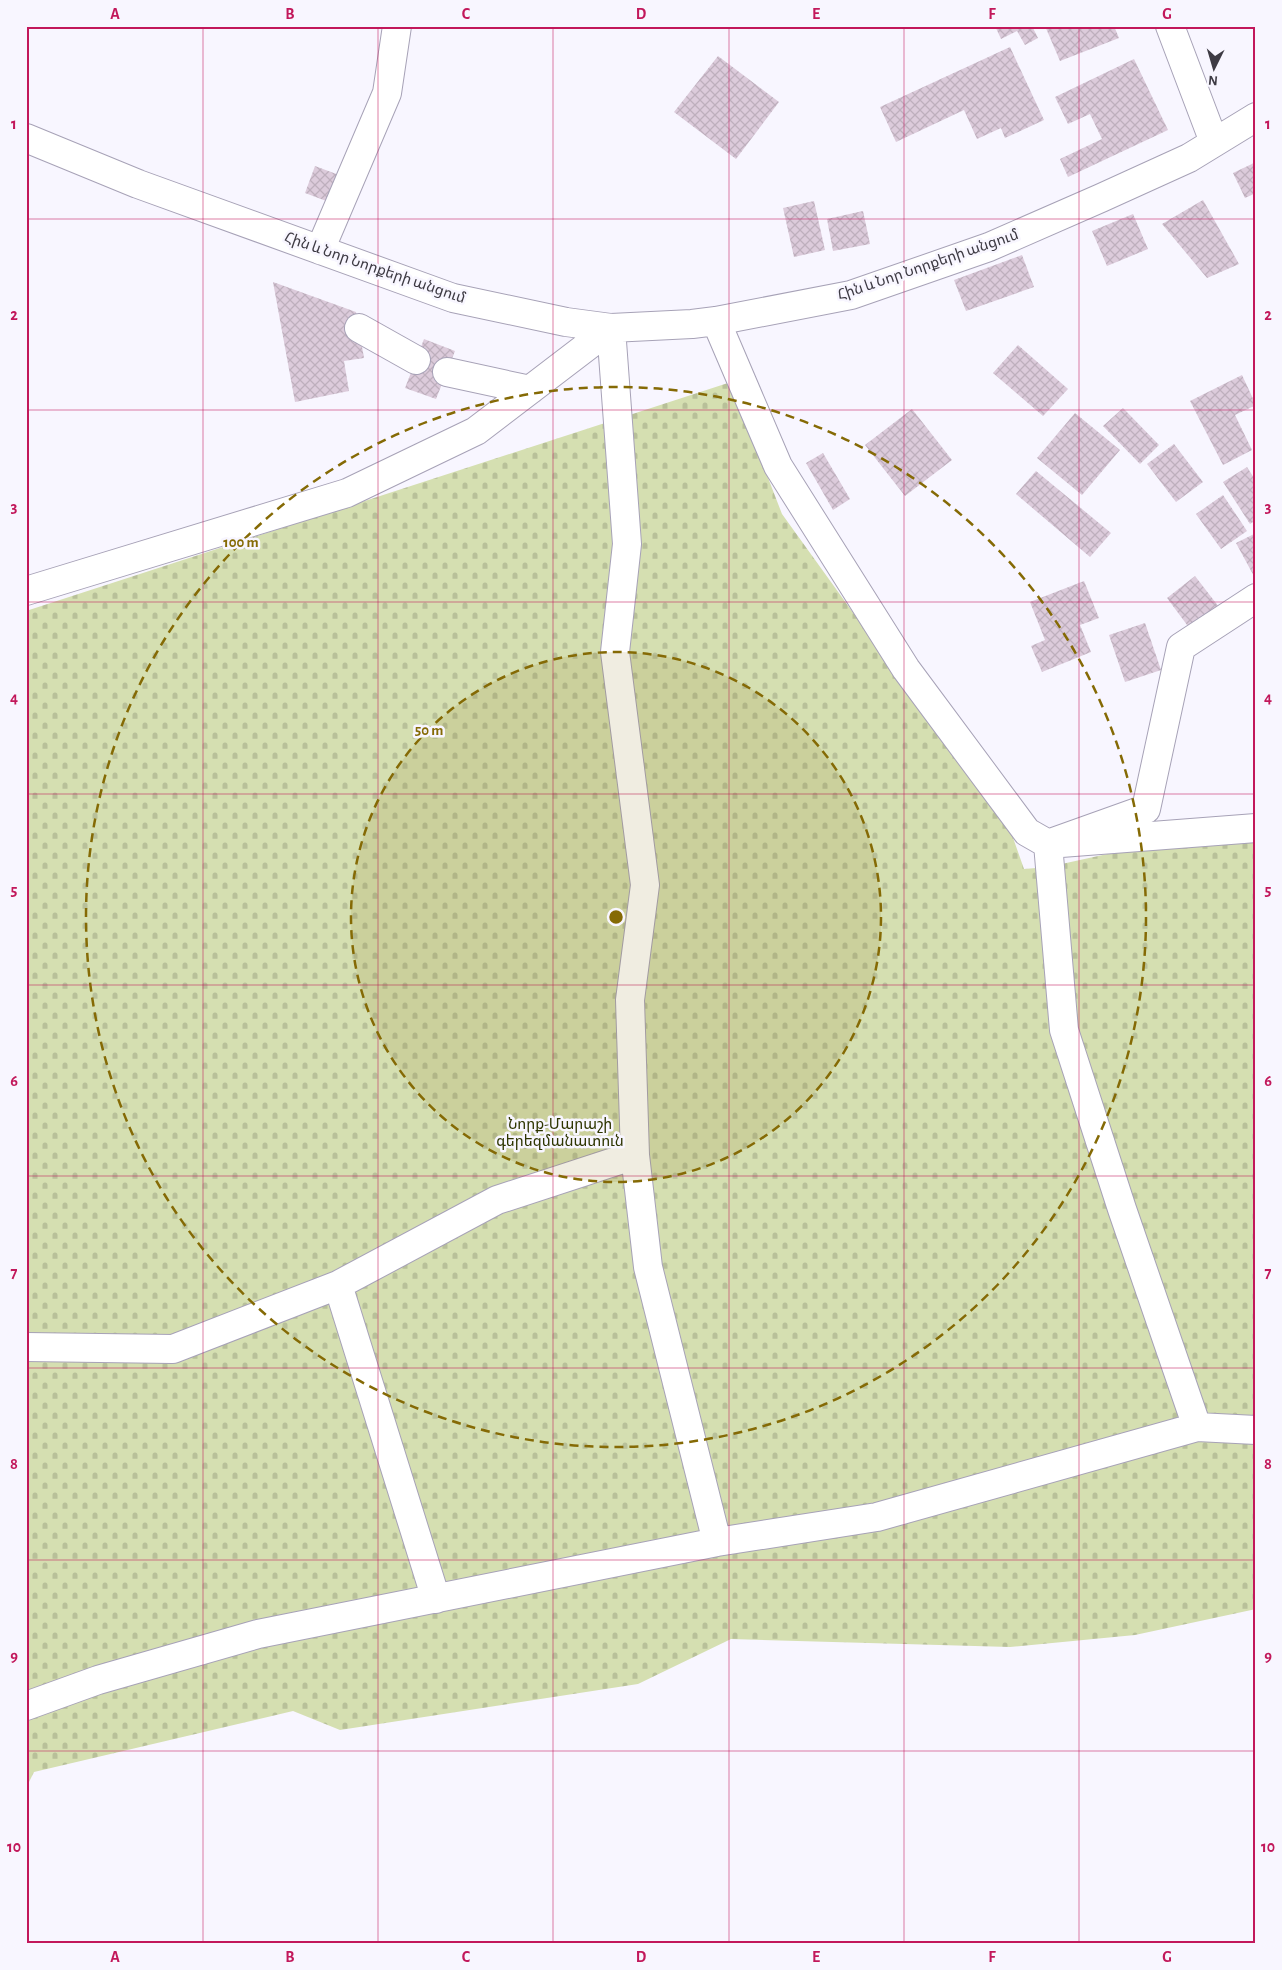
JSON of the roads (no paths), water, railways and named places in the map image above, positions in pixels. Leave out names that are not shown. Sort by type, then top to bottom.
[{"type":"street","points":[[320,250],[387,93],[397,26]]},
{"type":"street","points":[[1170,26],[1214,142]]},
{"type":"street","name":"Հին և Նոր Նորքերի անցում","points":[[26,138],[138,184],[453,298],[584,325],[611,328],[716,321],[851,295],[989,247],[1180,162],[1256,117]]},
{"type":"street","points":[[716,321],[778,466],[900,660],[1027,832],[1048,844],[1256,828]]},
{"type":"street","points":[[359,328],[416,360]]},
{"type":"street","points":[[26,591],[347,492],[476,431],[611,328]]},
{"type":"street","points":[[611,328],[627,544],[615,652],[645,885],[630,1000],[635,1155],[648,1267],[717,1542]]},
{"type":"street","points":[[447,372],[530,390]]},
{"type":"street","points":[[1048,844],[1146,809],[1181,647],[1256,598]]},
{"type":"street","points":[[1048,844],[1064,1030],[1122,1209],[1197,1428]]},
{"type":"street","points":[[26,1348],[173,1349],[338,1285],[497,1200],[635,1155]]},
{"type":"street","points":[[338,1285],[436,1599]]},
{"type":"street","points":[[26,1706],[98,1680],[258,1634],[717,1542],[877,1517],[1197,1428],[1256,1430]]},
{"type":"park label","name":"Նորք-Մարաշի գերեզմանատուն","points":[[560,1132]]}]
